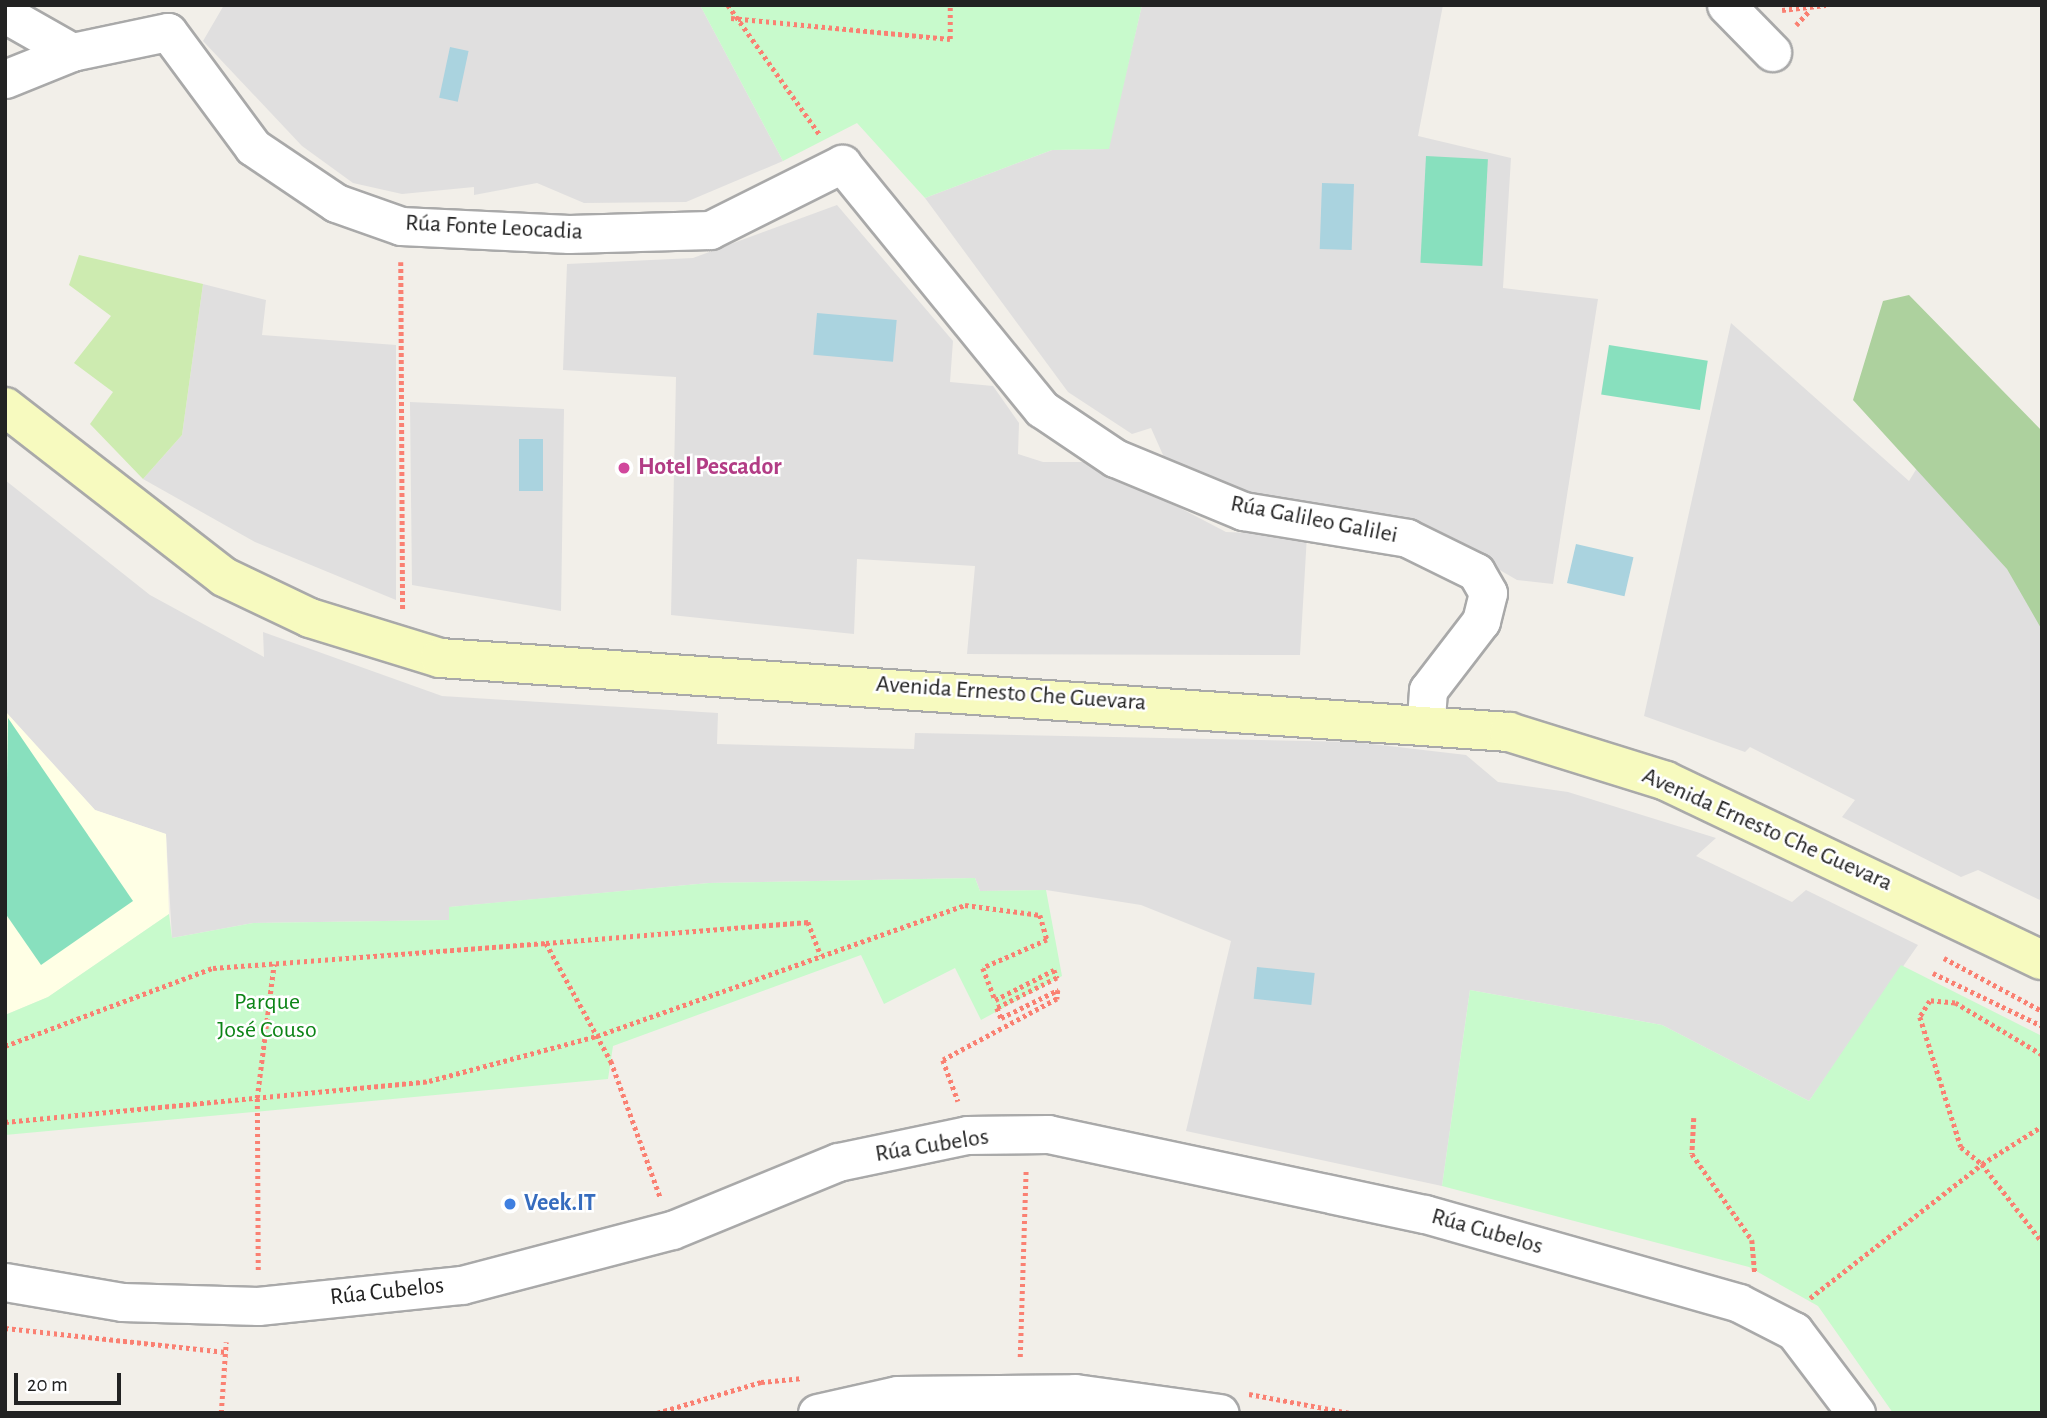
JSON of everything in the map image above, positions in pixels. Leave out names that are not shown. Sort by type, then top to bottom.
[{"type":"main road","name":"Avenida Ernesto Che Guevara","points":[[5,407],[223,578],[310,618],[403,648],[440,658],[538,667],[1426,722],[1509,732],[1666,781],[2042,960]]},
{"type":"street","points":[[1726,5],[1772,52]]},
{"type":"street","points":[[5,14],[72,51]]},
{"type":"street","name":"Rúa Fonte Leocadia","points":[[5,79],[72,51],[175,19],[253,147],[335,204],[401,226],[569,234],[710,230],[842,164]]},
{"type":"street","name":"Rúa Galileo Galilei","points":[[842,164],[1042,409],[1115,458],[1243,510],[1407,538],[1476,572],[1488,593],[1481,621],[1446,662],[1446,689],[1426,722]]},
{"type":"street","name":"Rúa Cubelos","points":[[5,1282],[122,1302],[258,1306],[462,1285],[672,1230],[838,1162],[967,1135],[1048,1134],[1425,1214],[1748,1308],[1794,1331],[1856,1413]]},
{"type":"street","points":[[817,1413],[897,1395],[1220,1413]]},
{"type":"path","points":[[728,5],[732,18],[816,130]]},
{"type":"path","points":[[732,18],[950,40],[950,5]]},
{"type":"path","points":[[1769,5],[1804,11],[1826,5]]},
{"type":"path","points":[[401,226],[403,648]]},
{"type":"path","points":[[5,1122],[429,1081],[597,1036],[965,905],[1040,915],[1047,940],[983,968],[995,1000],[1054,970],[1057,978],[997,1008],[1001,1018],[1058,990],[1057,999],[943,1060],[960,1107],[973,1107]]},
{"type":"path","points":[[5,1046],[213,968],[808,922],[821,956]]},
{"type":"path","points":[[546,943],[597,1036],[672,1230]]},
{"type":"path","points":[[1938,955],[2042,1011]]},
{"type":"path","points":[[258,1306],[257,1098],[274,964]]},
{"type":"path","points":[[1933,973],[2042,1026]]},
{"type":"path","points":[[2042,1055],[1955,1003],[1930,1001],[1920,1017],[1961,1147],[1982,1164],[2042,1241]]},
{"type":"path","points":[[1694,1118],[1692,1154],[1752,1240],[1756,1271],[1748,1308]]},
{"type":"path","points":[[1780,1324],[1982,1164],[2042,1126]]},
{"type":"path","points":[[1020,1358],[1026,1171]]},
{"type":"path","points":[[5,1328],[226,1352]]},
{"type":"path","points":[[221,1413],[224,1374]]},
{"type":"shaded area","points":[[224,5],[700,5],[783,161],[686,202],[584,203],[537,183],[474,195],[474,187],[402,194],[353,183],[302,146],[203,41]]},
{"type":"shaded area","points":[[1142,5],[1443,5],[1418,136],[1511,158],[1503,288],[1598,299],[1553,584],[1517,580],[1415,521],[1230,492],[1167,464],[1151,428],[1132,434],[1068,392],[925,198],[1052,150],[1108,149]]},
{"type":"shaded area","points":[[837,205],[953,341],[950,382],[993,386],[1019,423],[1018,454],[1043,462],[1092,462],[1226,532],[1307,535],[1300,655],[967,654],[975,566],[857,559],[854,634],[671,615],[676,377],[563,370],[567,264],[693,258]]},
{"type":"shaded area","points":[[203,284],[266,300],[262,335],[396,345],[396,600],[255,542],[143,479],[182,435]]},
{"type":"shaded area","points":[[1731,323],[1909,481],[1944,424],[2042,598],[2042,901],[1978,870],[1961,877],[1842,817],[1855,800],[1750,747],[1745,752],[1644,716]]},
{"type":"shaded area","points":[[410,402],[564,409],[561,611],[412,585]]},
{"type":"shaded area","points":[[5,480],[150,595],[264,657],[263,632],[442,696],[718,713],[717,744],[914,749],[915,733],[1355,742],[1466,755],[1498,782],[1568,792],[1716,838],[1696,856],[1792,902],[1806,890],[1918,945],[1809,1101],[1662,1025],[1470,990],[1442,1186],[1186,1131],[1231,941],[1141,905],[1046,890],[980,891],[975,878],[709,883],[450,907],[449,920],[253,923],[172,938],[166,834],[95,810],[5,711]]},
{"type":"shaded area","points":[[5,711],[95,810],[166,834],[169,914],[48,997],[5,1015]]},
{"type":"green space","points":[[700,5],[1142,5],[1109,149],[1052,150],[925,198],[857,123],[783,161]]},
{"type":"green space","points":[[1426,156],[1488,159],[1482,266],[1420,263]]},
{"type":"green space","points":[[79,255],[203,284],[182,435],[143,479],[90,424],[113,392],[74,363],[111,316],[69,285]]},
{"type":"green space","points":[[1909,295],[2042,431],[2042,630],[2007,569],[1853,400],[1883,301]]},
{"type":"green space","points":[[1609,345],[1708,361],[1700,410],[1601,394]]},
{"type":"green space","points":[[8,718],[133,901],[41,965],[5,913]]},
{"type":"green space","name":"Parque José Couso","points":[[975,878],[980,891],[1046,890],[1062,976],[981,1020],[955,968],[884,1004],[861,955],[613,1046],[608,1079],[5,1135],[5,1015],[48,997],[169,914],[172,938],[253,923],[449,920],[449,907],[709,883]]},
{"type":"green space","points":[[1901,965],[2042,1036],[2042,1413],[1893,1413],[1818,1306],[1749,1267],[1442,1186],[1470,990],[1662,1025],[1809,1101]]},
{"type":"water","points":[[450,47],[469,51],[458,102],[439,98]]},
{"type":"water","points":[[1322,183],[1354,184],[1352,250],[1320,249]]},
{"type":"water","points":[[817,313],[897,320],[893,362],[813,355]]},
{"type":"water","points":[[519,439],[543,439],[543,491],[519,491]]},
{"type":"water","points":[[1576,544],[1633,557],[1624,596],[1567,583]]},
{"type":"water","points":[[1257,967],[1315,973],[1311,1005],[1254,999]]},
{"type":"place","name":"Hotel Pescador","points":[[624,468]]},
{"type":"place","name":"Veek.IT","points":[[510,1204]]}]
